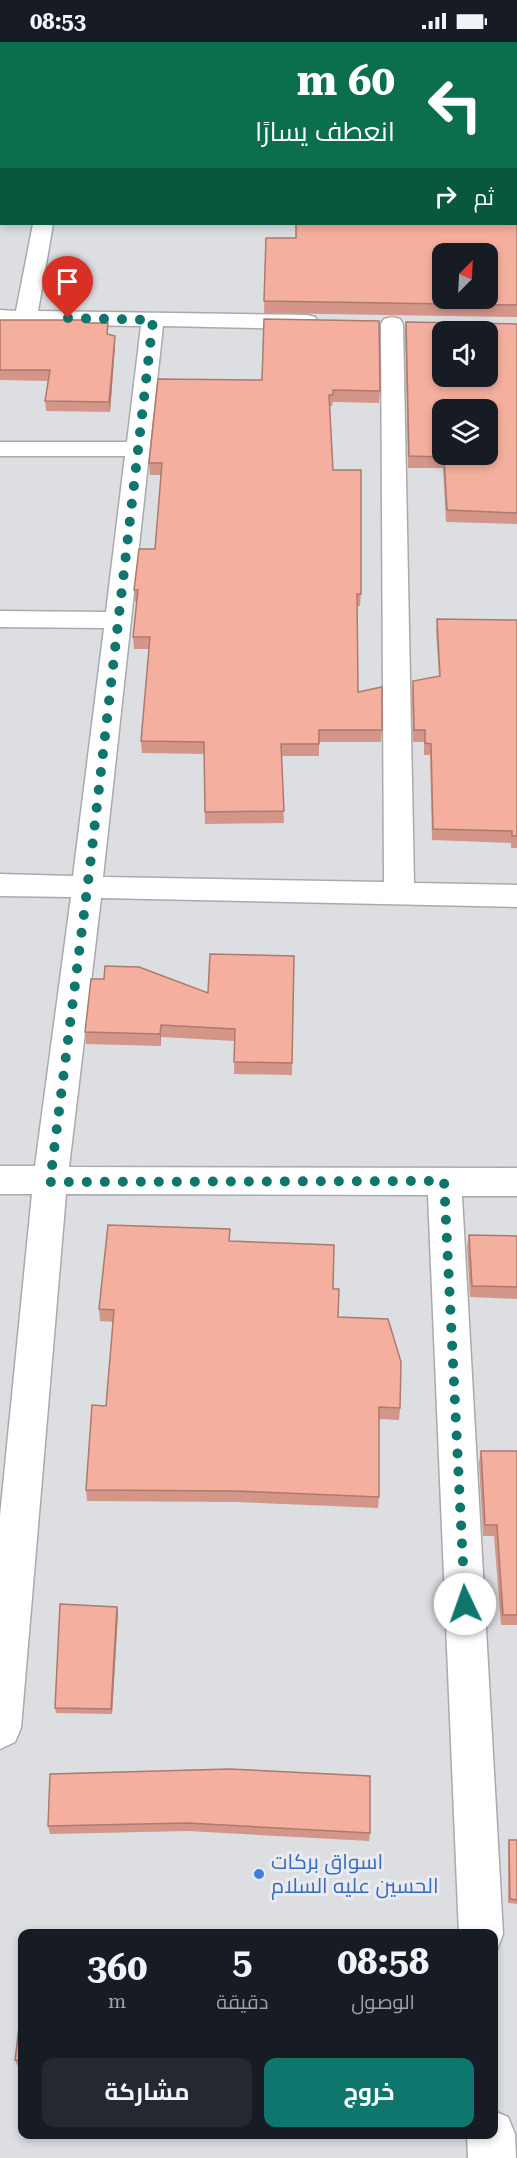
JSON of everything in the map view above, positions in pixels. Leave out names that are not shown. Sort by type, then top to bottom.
[{"type":"street","points":[[26,318],[44,225]]},
{"type":"street","points":[[0,317],[332,323]]},
{"type":"street","points":[[0,1728],[50,1182],[87,888],[153,320]]},
{"type":"street","points":[[391,324],[399,894]]},
{"type":"street","points":[[0,449],[138,449]]},
{"type":"street","points":[[0,619],[118,620]]},
{"type":"street","points":[[0,885],[517,896]]},
{"type":"street","points":[[0,1180],[50,1182],[517,1182]]},
{"type":"street","points":[[444,1181],[481,1929]]},
{"type":"street","points":[[491,2139],[492,2158]]},
{"type":"building","points":[[296,225],[517,225],[517,305],[498,305],[498,243],[432,243],[432,304],[264,301],[266,238],[296,238]]},
{"type":"building","points":[[264,319],[379,321],[380,391],[333,390],[333,395],[329,395],[333,470],[361,470],[361,594],[357,594],[358,692],[382,687],[382,730],[319,730],[319,744],[281,744],[284,811],[205,812],[204,742],[141,741],[150,637],[133,637],[138,590],[134,590],[139,549],[155,549],[162,463],[149,463],[158,379],[262,380]]},
{"type":"building","points":[[0,320],[90,320],[89,323],[108,323],[107,334],[115,336],[109,402],[45,401],[50,370],[0,370]]},
{"type":"building","points":[[406,322],[432,322],[432,387],[498,387],[498,324],[517,324],[517,513],[447,510],[444,465],[498,465],[498,399],[432,399],[432,457],[409,456]]},
{"type":"building","points":[[437,619],[517,620],[517,836],[512,836],[512,831],[433,829],[431,744],[425,743],[425,730],[414,730],[413,681],[440,676]]},
{"type":"building","points":[[210,954],[294,956],[292,1063],[234,1062],[235,1029],[161,1025],[160,1034],[85,1032],[91,979],[104,979],[105,966],[139,967],[208,993]]},
{"type":"building","points":[[108,1225],[230,1229],[229,1241],[334,1245],[333,1289],[339,1289],[338,1317],[388,1319],[401,1362],[400,1408],[379,1407],[379,1497],[235,1491],[86,1490],[92,1405],[106,1406],[114,1310],[99,1309]]},
{"type":"building","points":[[469,1235],[517,1236],[517,1287],[472,1286]]},
{"type":"building","points":[[481,1451],[517,1451],[517,1615],[503,1615],[497,1525],[485,1525]]},
{"type":"building","points":[[60,1604],[117,1607],[111,1709],[55,1708]]},
{"type":"building","points":[[230,1769],[370,1776],[370,1833],[187,1823],[48,1826],[50,1774]]},
{"type":"building","points":[[509,1840],[517,1840],[517,1900],[510,1899]]},
{"type":"building","points":[[18,2036],[18,2060],[15,2060]]},
{"type":"place","name":"اسواق بركات الحسين عليه السلام","points":[[259,1874]]},
{"type":"route","points":[[68,318],[153,320],[90,866],[50,1182],[444,1181],[465,1604]]}]
